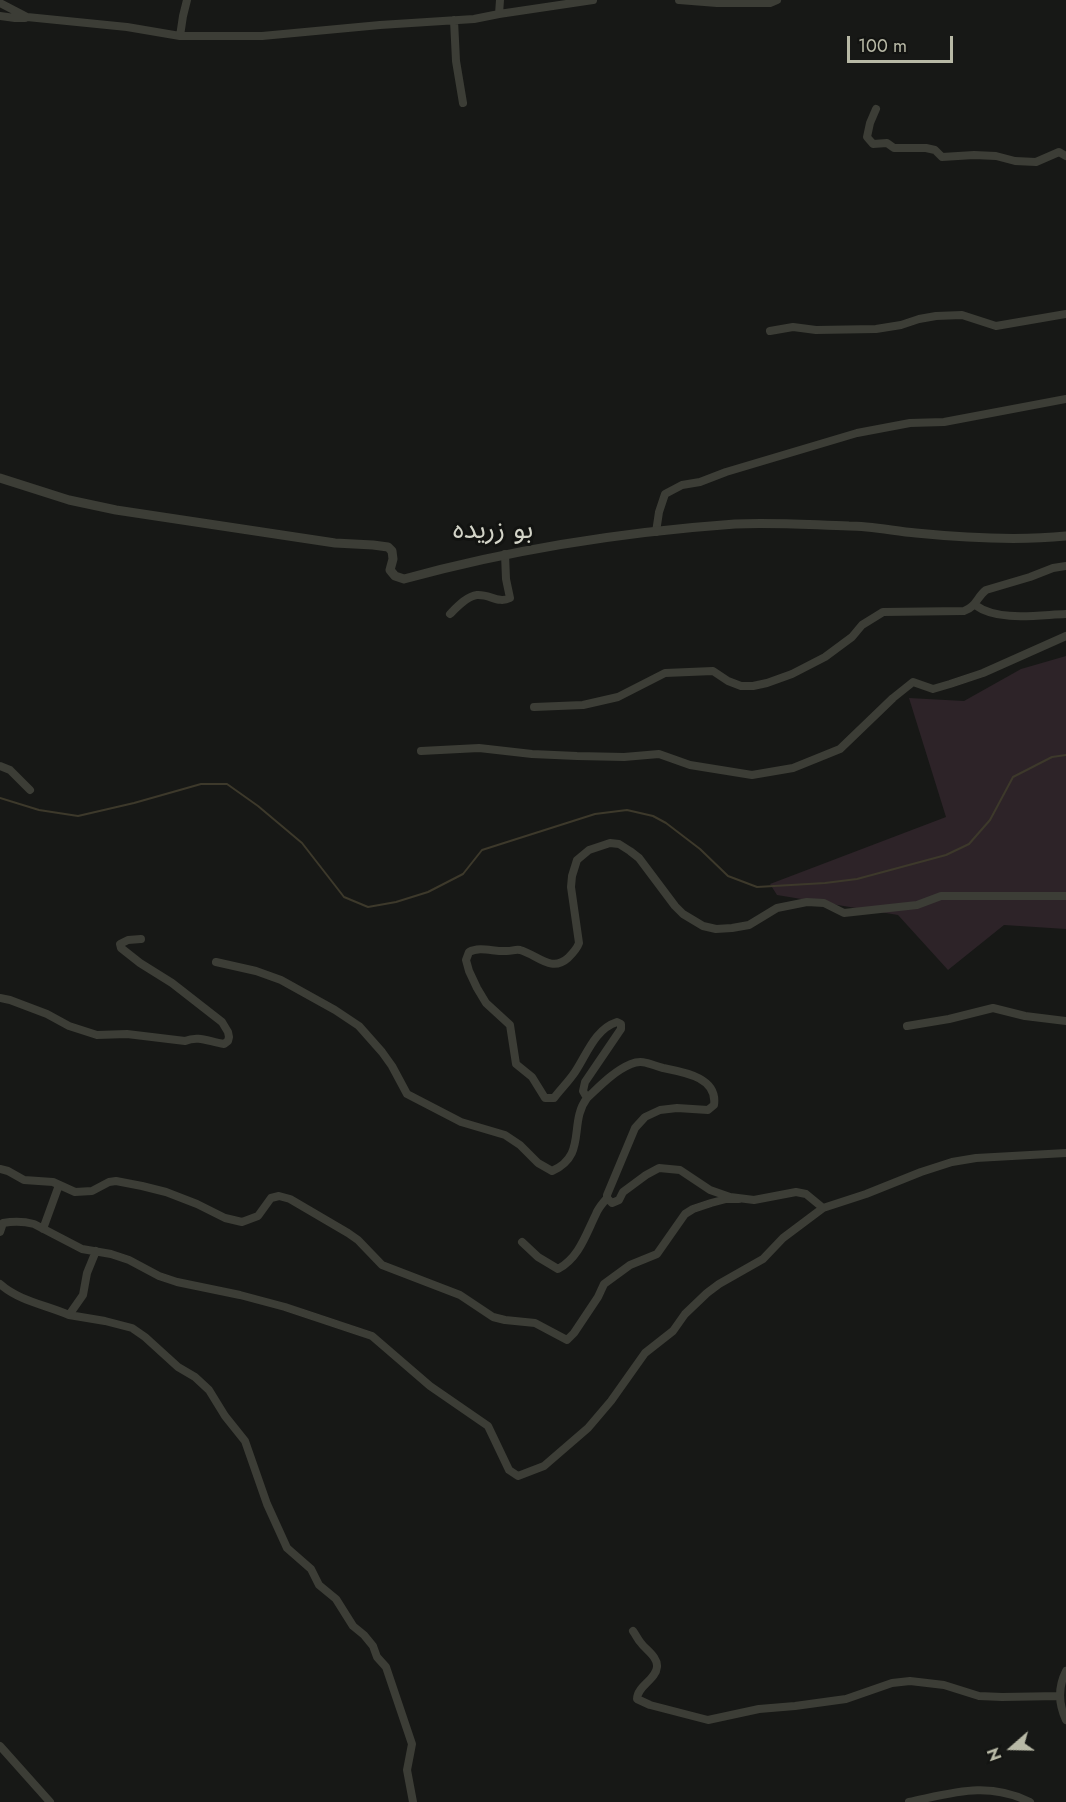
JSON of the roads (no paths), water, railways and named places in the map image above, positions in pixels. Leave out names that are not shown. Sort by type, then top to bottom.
[{"type":"street","points":[[180,36],[187,0]]},
{"type":"street","points":[[499,14],[500,0]]},
{"type":"street","points":[[0,15],[128,27],[180,36],[268,36],[474,19],[593,0]]},
{"type":"street","points":[[679,0],[770,3],[777,0]]},
{"type":"street","points":[[0,3],[27,17]]},
{"type":"street","points":[[454,20],[456,61],[463,103]]},
{"type":"street","points":[[876,109],[867,137],[873,144],[887,143],[894,148],[926,148],[935,150],[942,157],[996,156],[1015,161],[1036,162],[1059,152],[1066,156]]},
{"type":"street","points":[[770,332],[793,327],[816,330],[876,329],[901,326],[927,318],[962,315],[996,326],[1066,314]]},
{"type":"street","points":[[656,532],[665,494],[682,485],[699,482],[857,433],[910,423],[944,422],[1066,399]]},
{"type":"street","points":[[0,478],[55,496],[116,510],[334,543],[387,547],[392,551],[393,559],[390,570],[395,576],[404,579],[505,554],[619,535],[737,524],[852,526],[964,537],[1022,539],[1066,536]]},
{"type":"street","points":[[450,614],[467,599],[476,595],[498,600],[510,598],[506,579],[505,554]]},
{"type":"street","points":[[534,707],[583,705],[618,697],[665,673],[713,671],[741,686],[767,683],[792,674],[825,657],[852,638],[862,625],[883,612],[964,611],[971,609],[981,594],[992,588],[1066,566]]},
{"type":"street","points":[[975,605],[983,611],[1002,616],[1066,614]]},
{"type":"street","points":[[421,751],[479,748],[577,756],[624,757],[658,754],[690,765],[752,775],[793,768],[840,749],[913,682],[933,688],[950,684],[983,673],[1066,636]]},
{"type":"street","points":[[0,766],[10,770],[30,790]]},
{"type":"street","points":[[587,1098],[583,1091],[585,1082],[621,1029],[621,1024],[617,1022],[613,1024],[595,1038],[575,1072],[554,1098],[546,1098],[532,1077],[516,1064],[510,1025],[486,1003],[469,971],[466,960],[469,952],[475,949],[506,951],[519,949],[550,964],[558,964],[566,960],[579,943],[571,887],[572,876],[577,860],[589,850],[610,843],[619,844],[630,851],[649,870],[683,914],[703,926],[716,929],[749,925],[777,908],[807,902],[824,903],[844,913],[917,905],[941,896],[1066,896]]},
{"type":"street","points":[[0,998],[47,1014],[69,1026],[97,1035],[127,1035],[185,1041],[201,1038],[224,1044],[228,1041],[228,1032],[222,1023],[206,1009],[121,948],[120,944],[123,942],[141,939]]},
{"type":"street","points":[[216,963],[256,971],[280,980],[335,1010],[359,1026],[382,1052],[407,1094],[461,1122],[505,1135],[520,1145],[538,1163],[552,1171],[563,1166],[575,1147],[580,1107],[609,1078],[631,1064],[642,1061],[689,1073],[705,1082],[714,1100],[714,1105],[708,1110],[660,1110],[645,1117],[635,1128],[607,1198],[597,1212],[589,1232],[565,1266],[558,1269],[538,1257],[522,1242]]},
{"type":"street","points":[[907,1026],[993,1008],[1025,1016],[1066,1021]]},
{"type":"street","points":[[0,1232],[1,1223],[26,1221],[82,1249],[129,1260],[159,1276],[177,1282],[285,1307],[372,1336],[430,1386],[489,1426],[509,1470],[518,1476],[544,1466],[588,1428],[645,1353],[673,1331],[689,1309],[707,1293],[763,1259],[783,1238],[823,1208],[952,1162],[976,1158],[1066,1154]]},
{"type":"street","points":[[607,1198],[612,1203],[616,1202],[624,1192],[646,1174],[659,1168],[680,1170],[710,1190],[730,1197],[754,1200],[796,1192],[810,1197],[823,1208]]},
{"type":"street","points":[[0,1169],[24,1180],[53,1182],[75,1192],[92,1191],[116,1181],[142,1186],[166,1192],[225,1218],[242,1222],[258,1216],[271,1198],[279,1196],[298,1203],[348,1233],[382,1265],[460,1295],[493,1317],[535,1323],[567,1340],[574,1333],[604,1284],[630,1265],[657,1254],[685,1214],[711,1203],[739,1198]]},
{"type":"street","points":[[42,1229],[59,1185]]},
{"type":"street","points":[[69,1315],[83,1295],[87,1273],[96,1251]]},
{"type":"street","points":[[0,1284],[22,1299],[49,1306],[69,1315],[105,1321],[132,1329],[145,1337],[178,1367],[195,1377],[213,1395],[225,1416],[245,1442],[267,1504],[287,1548],[311,1569],[319,1585],[336,1599],[352,1626],[364,1635],[386,1667],[412,1744],[407,1776],[413,1802]]},
{"type":"street","points":[[633,1631],[641,1644],[656,1660],[657,1665],[654,1674],[637,1693],[637,1699],[650,1706],[708,1720],[759,1709],[810,1705],[846,1699],[892,1683],[910,1681],[944,1686],[979,1696],[1060,1696]]},
{"type":"street","points":[[1066,1671],[1060,1686],[1060,1704],[1066,1720]]},
{"type":"street","points":[[0,1746],[50,1802]]},
{"type":"street","points":[[909,1802],[964,1790],[1004,1791],[1030,1802]]},
{"type":"waterway","points":[[0,798],[39,810],[78,816],[201,784],[227,784],[258,806],[302,843],[344,897],[368,907],[396,902],[428,892],[463,874],[482,850],[595,814],[627,810],[653,816],[666,823],[700,849],[728,876],[757,887],[857,879],[946,855],[969,844],[990,820],[1013,777],[1052,757],[1066,755]]},
{"type":"district","name":"بو زريده","points":[[493,531]]}]
